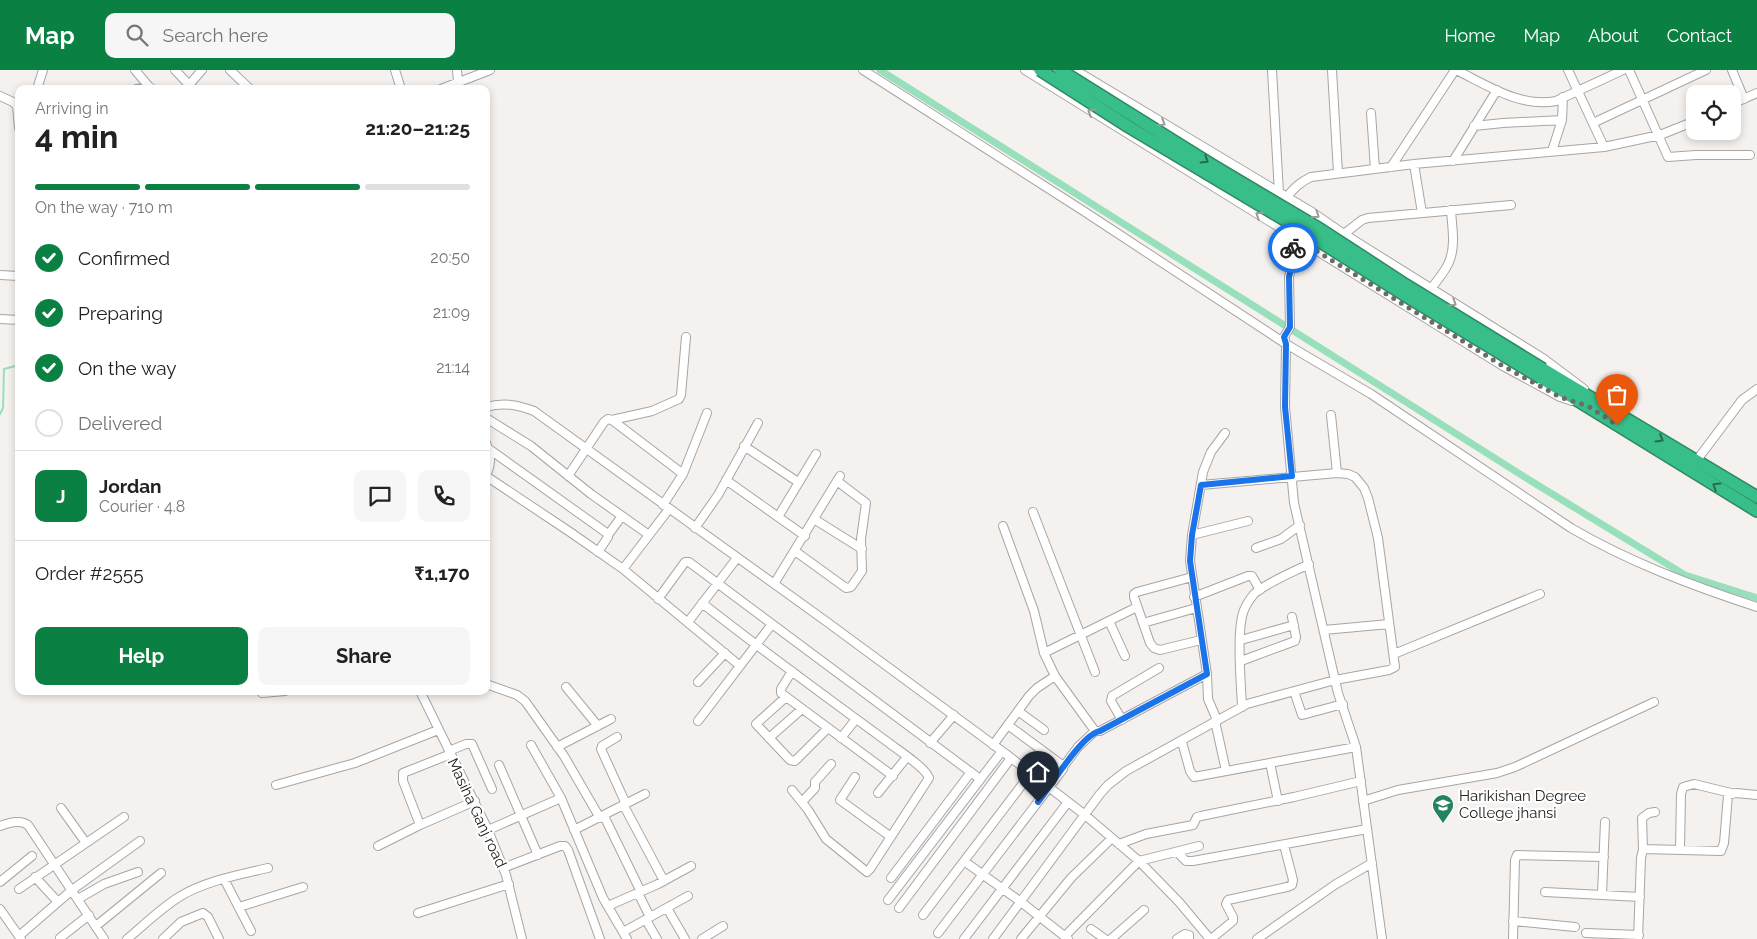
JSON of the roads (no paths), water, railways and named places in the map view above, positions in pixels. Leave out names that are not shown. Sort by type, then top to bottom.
[{"type":"highway","points":[[1040,70],[1411,299],[1590,402],[1757,511]]},
{"type":"highway","points":[[1060,70],[1320,229],[1542,374]]},
{"type":"highway","points":[[1590,402],[1696,460],[1757,498]]},
{"type":"street","points":[[38,85],[43,70]]},
{"type":"street","points":[[135,70],[148,85]]},
{"type":"street","points":[[175,70],[189,85]]},
{"type":"street","points":[[192,85],[202,70]]},
{"type":"street","points":[[230,70],[246,85]]},
{"type":"street","points":[[395,70],[400,85]]},
{"type":"street","points":[[457,70],[458,82]]},
{"type":"street","points":[[451,85],[490,70]]},
{"type":"street","points":[[862,70],[1371,394],[1534,505],[1592,540],[1678,579],[1757,607]]},
{"type":"street","points":[[1025,70],[1503,366],[1560,397],[1590,402]]},
{"type":"street","points":[[1075,70],[1312,212],[1554,366],[1579,384],[1590,402]]},
{"type":"street","points":[[1272,70],[1286,232],[1295,253],[1289,277],[1290,327],[1285,340],[1285,407],[1294,503],[1335,680],[1356,747],[1382,939]]},
{"type":"street","points":[[1332,70],[1338,173]]},
{"type":"street","points":[[1391,167],[1456,70],[1513,98],[1536,102],[1547,102],[1563,97],[1622,70]]},
{"type":"street","points":[[1568,70],[1604,147]]},
{"type":"street","points":[[1629,70],[1670,158],[1696,155],[1750,155]]},
{"type":"street","points":[[1593,123],[1706,70]]},
{"type":"street","points":[[1732,70],[1744,99]]},
{"type":"street","points":[[1453,160],[1497,90]]},
{"type":"street","points":[[1741,100],[1757,93]]},
{"type":"street","points":[[0,96],[15,104]]},
{"type":"street","points":[[1552,151],[1562,120],[1563,97]]},
{"type":"street","points":[[1371,113],[1375,169]]},
{"type":"street","points":[[1474,126],[1562,120]]},
{"type":"street","points":[[1283,196],[1302,180],[1311,177],[1453,160],[1604,147],[1660,135],[1686,124]]},
{"type":"street","points":[[1414,164],[1422,213]]},
{"type":"street","points":[[1344,234],[1356,224],[1368,218],[1511,205]]},
{"type":"street","points":[[1431,289],[1448,264],[1451,256],[1453,242],[1451,210]]},
{"type":"street","points":[[0,275],[15,276]]},
{"type":"street","points":[[0,319],[15,320]]},
{"type":"street","points":[[568,476],[604,422],[608,419],[612,420],[652,411],[681,398],[686,338]]},
{"type":"street","points":[[1696,460],[1742,400],[1757,389]]},
{"type":"street","points":[[490,406],[498,404],[512,405],[534,412],[954,715],[1085,815],[1139,861],[1179,902],[1210,939],[1233,921],[1234,917],[1226,904],[1228,900],[1287,887],[1292,884],[1293,880],[1284,844]]},
{"type":"street","points":[[623,569],[649,535],[666,507],[683,474],[707,413]]},
{"type":"street","points":[[1331,415],[1337,473]]},
{"type":"street","points":[[612,420],[683,474]]},
{"type":"street","points":[[490,421],[530,446],[649,535]]},
{"type":"street","points":[[695,528],[718,495],[758,422]]},
{"type":"street","points":[[1225,433],[1211,452],[1207,461],[1192,535],[1190,561],[1207,674],[1208,699],[1216,721],[1226,771]]},
{"type":"street","points":[[744,446],[798,482]]},
{"type":"street","points":[[490,447],[608,535]]},
{"type":"street","points":[[778,517],[816,454]]},
{"type":"street","points":[[993,939],[1108,785],[1136,765],[1256,701],[1335,680],[1392,670],[1395,667],[1378,538],[1368,498],[1360,482],[1355,477],[1337,473],[1201,485]]},
{"type":"street","points":[[490,479],[623,569],[740,665]]},
{"type":"street","points":[[774,584],[838,479],[866,503],[862,531],[861,574],[851,587],[848,588],[795,551]]},
{"type":"street","points":[[726,480],[804,536]]},
{"type":"street","points":[[1033,512],[1095,672]]},
{"type":"street","points":[[598,552],[622,516]]},
{"type":"street","points":[[814,518],[862,549]]},
{"type":"street","points":[[1192,535],[1248,520]]},
{"type":"street","points":[[1256,548],[1281,540],[1300,525]]},
{"type":"street","points":[[1003,526],[1034,611],[1044,653],[1055,676],[1094,732]]},
{"type":"street","points":[[688,622],[737,558]]},
{"type":"street","points":[[658,599],[686,562],[717,583],[980,779]]},
{"type":"street","points":[[1242,707],[1241,620],[1248,601],[1260,590],[1309,564]]},
{"type":"street","points":[[1194,597],[1248,576],[1253,579],[1260,590]]},
{"type":"street","points":[[1192,577],[1135,593],[1134,597],[1150,643],[1156,649],[1201,640]]},
{"type":"street","points":[[1394,654],[1540,594]]},
{"type":"street","points":[[702,603],[908,757],[926,772],[928,780],[870,869],[865,871],[826,839],[813,817],[792,790]]},
{"type":"street","points":[[1044,653],[1137,607]]},
{"type":"street","points":[[1143,623],[1196,608]]},
{"type":"street","points":[[1109,621],[1125,656]]},
{"type":"street","points":[[1241,640],[1293,621],[1296,637],[1293,642],[1241,661]]},
{"type":"street","points":[[698,721],[772,624]]},
{"type":"street","points":[[1324,630],[1389,624]]},
{"type":"street","points":[[698,682],[725,653]]},
{"type":"street","points":[[1122,720],[1112,701],[1112,696],[1160,668]]},
{"type":"street","points":[[792,671],[780,692],[892,776]]},
{"type":"street","points":[[938,933],[1063,767],[1094,732],[1122,720],[1207,674]]},
{"type":"street","points":[[993,745],[1034,691],[1055,676]]},
{"type":"street","points":[[490,686],[522,698],[557,747],[602,817],[640,892],[657,939]]},
{"type":"street","points":[[566,687],[598,726]]},
{"type":"street","points":[[1294,692],[1302,715],[1343,704]]},
{"type":"street","name":"Masiha Ganj road","points":[[422,695],[488,830],[509,884],[522,939]]},
{"type":"street","points":[[786,697],[756,724],[790,760],[795,761],[828,728]]},
{"type":"street","points":[[1363,801],[1398,790],[1489,775],[1515,767],[1654,702]]},
{"type":"street","points":[[769,738],[802,709]]},
{"type":"street","points":[[1018,711],[1044,730]]},
{"type":"street","points":[[930,743],[954,715]]},
{"type":"street","points":[[841,738],[856,719]]},
{"type":"street","points":[[557,747],[611,720]]},
{"type":"street","points":[[1008,724],[1063,767]]},
{"type":"street","points":[[276,785],[355,763],[438,730]]},
{"type":"street","points":[[617,737],[602,746],[601,749],[625,805],[664,881]]},
{"type":"street","points":[[1182,742],[1190,771],[1194,777],[1356,747]]},
{"type":"street","points":[[420,824],[403,781],[402,773],[450,753],[466,744],[472,744],[492,788]]},
{"type":"street","points":[[531,745],[561,798],[608,906],[625,936],[648,918],[688,896]]},
{"type":"street","points":[[888,900],[1002,751]]},
{"type":"street","points":[[878,793],[908,757]]},
{"type":"street","points":[[899,908],[1012,758]]},
{"type":"street","points":[[1270,763],[1278,800]]},
{"type":"street","points":[[802,802],[815,788],[815,782],[831,764]]},
{"type":"street","points":[[499,765],[538,855]]},
{"type":"street","points":[[891,878],[970,772]]},
{"type":"street","points":[[923,915],[1031,773]]},
{"type":"street","points":[[855,777],[840,800],[891,837]]},
{"type":"street","points":[[1119,844],[1146,834],[1193,824],[1200,816],[1361,781]]},
{"type":"street","points":[[1680,850],[1680,794],[1683,787],[1694,784],[1731,793],[1757,795]]},
{"type":"street","points":[[1643,849],[1721,851],[1724,843],[1726,802],[1728,795],[1731,793]]},
{"type":"street","points":[[574,830],[645,794]]},
{"type":"street","points":[[488,830],[561,798]]},
{"type":"street","points":[[378,846],[420,824],[475,801]]},
{"type":"street","points":[[964,939],[1068,802]]},
{"type":"street","points":[[61,808],[86,843]]},
{"type":"street","points":[[1586,933],[1638,937],[1641,852],[1643,849],[1642,818],[1654,812]]},
{"type":"street","points":[[19,889],[124,816]]},
{"type":"street","points":[[1602,894],[1605,822]]},
{"type":"street","points":[[0,826],[11,823],[26,823],[104,939]]},
{"type":"street","points":[[1178,852],[1186,861],[1193,862],[1367,829]]},
{"type":"street","points":[[1022,939],[1071,878],[1112,838]]},
{"type":"street","points":[[0,909],[20,938],[72,890],[140,841]]},
{"type":"street","points":[[503,868],[560,846],[566,848],[600,939]]},
{"type":"street","points":[[1052,939],[1064,936],[1139,861],[1199,846]]},
{"type":"street","points":[[1513,939],[1517,855],[1604,857]]},
{"type":"street","points":[[0,882],[32,856]]},
{"type":"street","points":[[964,861],[1064,936]]},
{"type":"street","points":[[1257,939],[1336,884],[1372,863]]},
{"type":"street","points":[[608,906],[664,881],[691,866]]},
{"type":"street","points":[[127,939],[179,897],[224,879],[268,868]]},
{"type":"street","points":[[78,899],[99,886],[138,872]]},
{"type":"street","points":[[96,926],[161,873]]},
{"type":"street","points":[[35,877],[58,902]]},
{"type":"street","points":[[224,879],[251,931]]},
{"type":"street","points":[[418,913],[509,884]]},
{"type":"street","points":[[239,906],[303,887]]},
{"type":"street","points":[[1545,892],[1640,897]]},
{"type":"street","points":[[667,908],[685,939]]},
{"type":"street","points":[[1111,939],[1144,910]]},
{"type":"street","points":[[162,939],[181,922],[203,913],[208,917],[219,939]]},
{"type":"street","points":[[60,938],[88,915]]},
{"type":"street","points":[[1513,921],[1575,927]]},
{"type":"street","points":[[702,939],[723,926]]},
{"type":"street","points":[[1091,929],[1105,939]]},
{"type":"street","points":[[1177,939],[1185,934],[1188,935],[1189,939]]},
{"type":"waterway","points":[[880,70],[1531,481],[1685,575],[1757,598]]},
{"type":"waterway","points":[[0,414],[3,408],[4,369],[15,366]]},
{"type":"place","name":"Harikishan Degree College jhansi","points":[[1443,824]]}]
